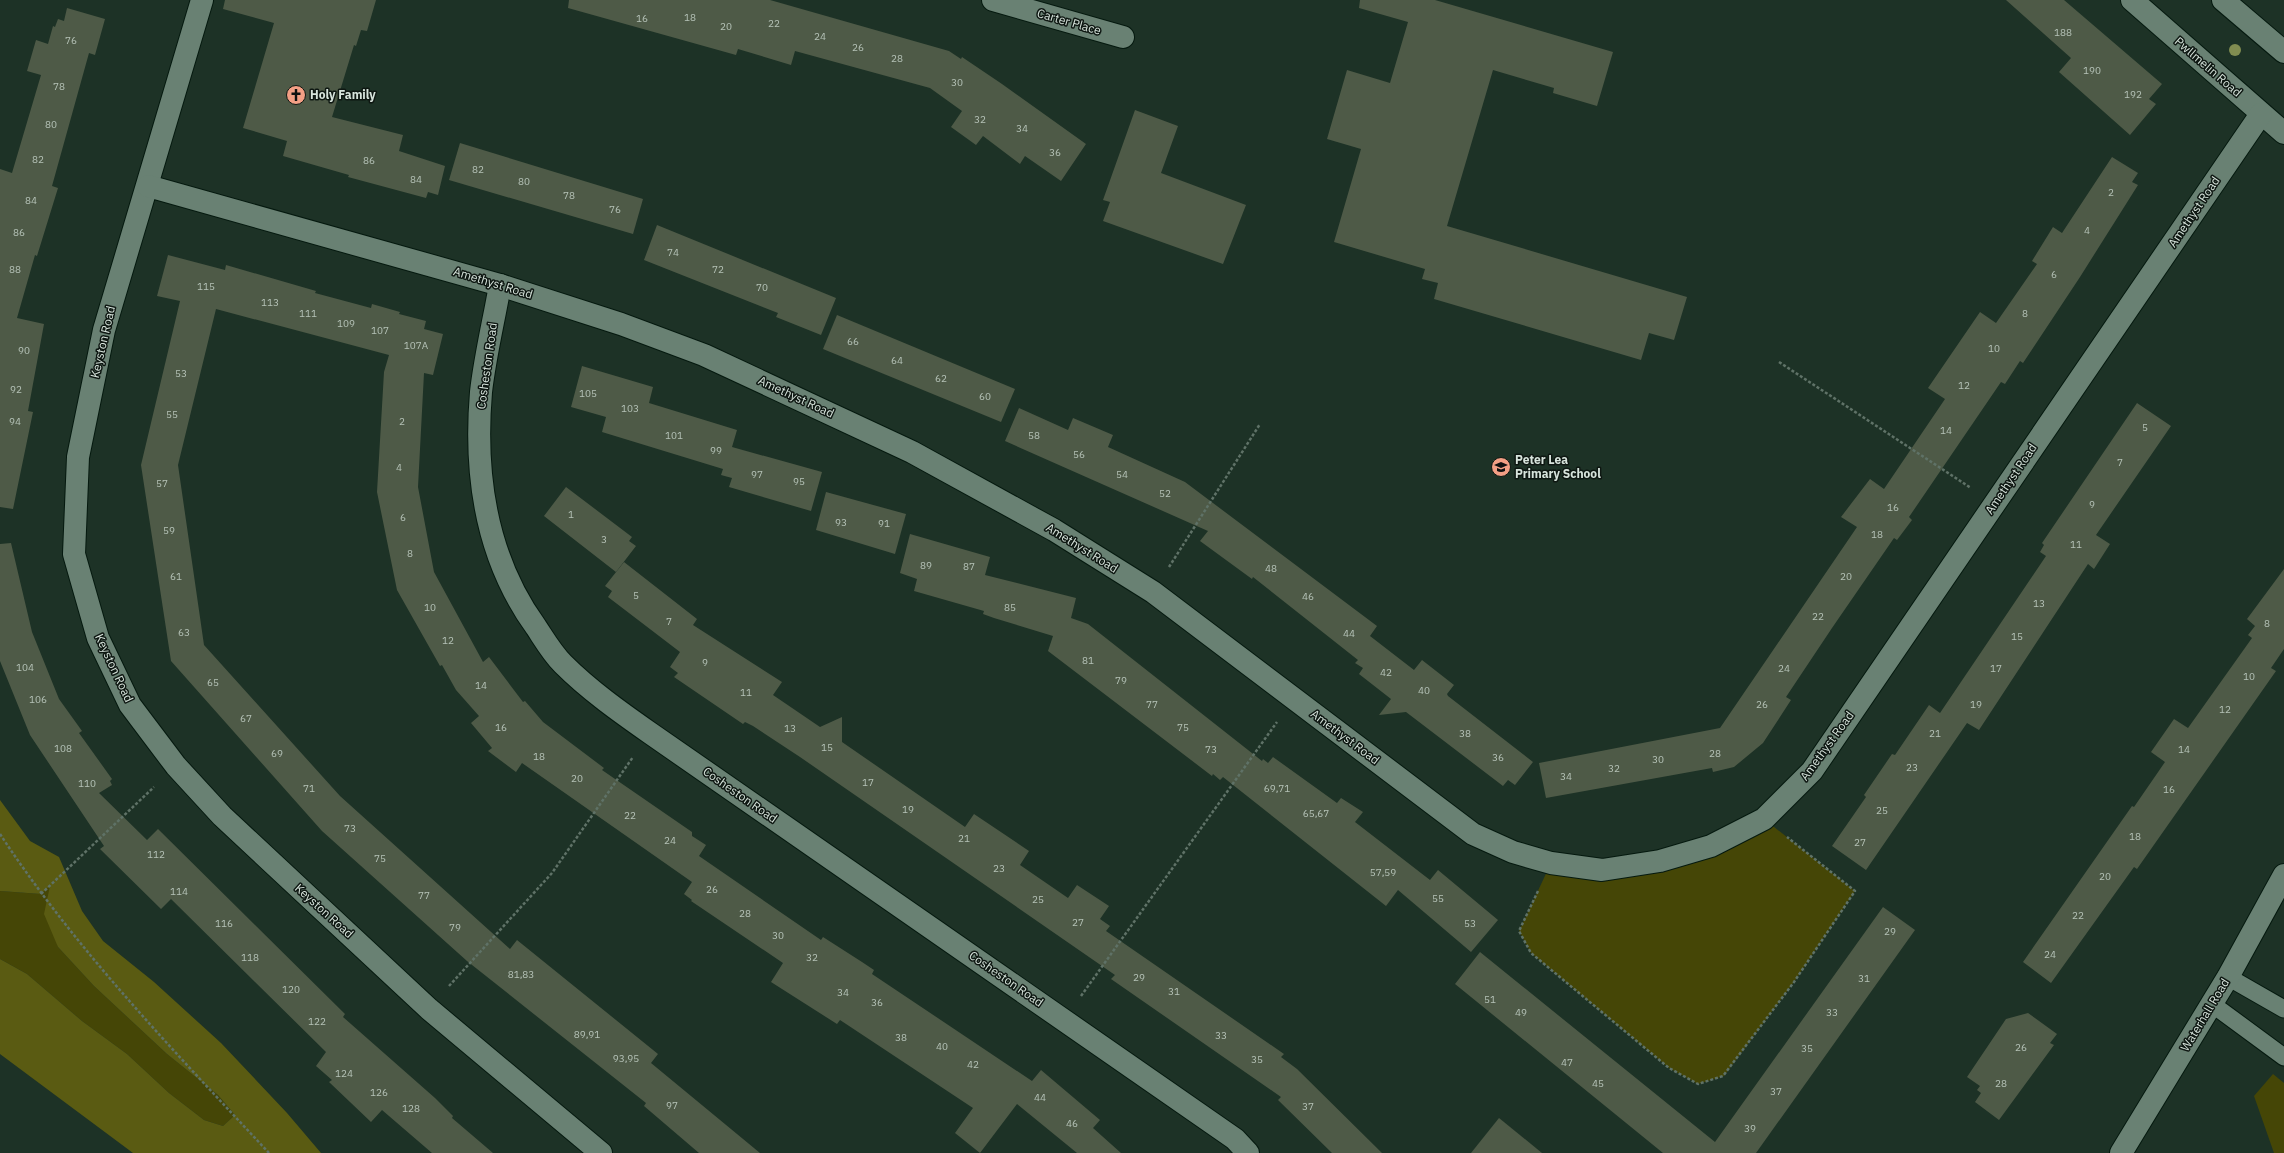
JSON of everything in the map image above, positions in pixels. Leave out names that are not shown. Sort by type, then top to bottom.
[{"type":"street","name":"Keyston Road","points":[[202,0],[104,330],[78,457],[74,554],[98,638],[130,705],[176,766],[238,832],[429,1009],[601,1153]]},
{"type":"street","name":"Carter Place","points":[[993,0],[1123,37]]},
{"type":"street","name":"Pwllmelin Road","points":[[2132,0],[2284,133]]},
{"type":"street","points":[[2223,0],[2282,46]]},
{"type":"street","name":"Amethyst Road","points":[[148,186],[500,284],[621,324],[704,355],[842,418],[912,452],[992,495],[1054,530],[1152,592],[1473,834],[1513,852],[1551,864],[1602,870],[1660,861],[1711,846],[1764,820],[1812,771],[2261,114]]},
{"type":"street","name":"Cosheston Road","points":[[500,284],[482,391],[479,444],[484,509],[499,558],[521,606],[562,663],[602,699],[650,734],[1065,1019],[1235,1139],[1248,1153]]},
{"type":"street","name":"Waterhall Road","points":[[2121,1153],[2228,977],[2284,875]]},
{"type":"lane","points":[[2228,977],[2284,1009]]},
{"type":"lane","points":[[2212,1004],[2284,1057]]},
{"type":"path","points":[[1779,362],[1994,504]]},
{"type":"path","points":[[1152,592],[1260,424]]},
{"type":"path","points":[[1065,1019],[1294,699]]},
{"type":"path","points":[[429,1009],[552,873],[650,734]]},
{"type":"path","points":[[41,894],[176,766]]},
{"type":"path","points":[[1551,864],[1519,931],[1531,953],[1669,1068],[1698,1084],[1724,1076],[1794,982],[1855,891],[1764,820]]},
{"type":"path","points":[[0,834],[41,894],[141,1016],[269,1153]]},
{"type":"shaded area","points":[[0,800],[30,841],[59,857],[82,911],[103,941],[154,982],[221,1043],[287,1113],[321,1153],[133,1153],[0,1054],[0,959],[27,974],[82,1021],[127,1054],[169,1093],[204,1120],[223,1126],[235,1115],[218,1095],[167,1054],[94,986],[58,947],[44,914],[50,886],[41,894],[0,891]]},
{"type":"shaded area","points":[[1764,819],[1855,891],[1794,982],[1724,1076],[1698,1084],[1669,1068],[1531,953],[1519,931],[1551,863],[1602,870]]},
{"type":"shaded area","points":[[50,885],[58,947],[94,986],[167,1054],[218,1095],[235,1115],[223,1126],[204,1120],[169,1093],[127,1054],[82,1021],[27,974],[0,959],[0,891],[41,894]]},
{"type":"shaded area","points":[[2273,1074],[2284,1083],[2284,1153],[2274,1153],[2254,1096]]},
{"type":"building","name":"Holy Family","points":[[225,0],[376,0],[367,31],[361,30],[356,46],[354,45],[332,117],[403,135],[399,151],[445,166],[438,195],[428,192],[426,198],[348,177],[349,175],[283,156],[287,141],[243,128],[274,23],[223,9]]},
{"type":"building","points":[[569,0],[770,0],[949,51],[961,59],[962,57],[1002,84],[1086,144],[1061,181],[1025,156],[1020,164],[983,136],[976,145],[951,127],[962,111],[930,88],[795,51],[791,65],[738,49],[736,55],[568,8]]},
{"type":"building","points":[[1360,0],[1435,0],[1613,52],[1597,106],[1553,93],[1554,88],[1493,70],[1447,226],[1687,297],[1674,340],[1649,333],[1641,360],[1434,299],[1438,283],[1422,279],[1425,269],[1334,242],[1361,149],[1327,139],[1347,70],[1390,83],[1408,22],[1359,8]]},
{"type":"building","points":[[2006,0],[2064,0],[2162,84],[2149,99],[2156,104],[2130,135],[2059,72],[2071,58]]},
{"type":"building","points":[[67,8],[105,19],[95,55],[89,53],[52,186],[58,188],[37,256],[35,255],[17,318],[44,324],[28,411],[33,412],[13,509],[0,507],[0,169],[12,173],[41,75],[27,71],[36,40],[48,44],[53,26],[55,27],[58,19],[64,21]]},
{"type":"building","points":[[1135,110],[1178,126],[1161,173],[1246,205],[1223,264],[1103,221],[1110,202],[1103,200]]},
{"type":"building","points":[[460,143],[643,199],[633,234],[449,180]]},
{"type":"building","points":[[2112,157],[2138,173],[2132,182],[2138,185],[2080,277],[2023,363],[2020,361],[2005,384],[2001,382],[1909,517],[1912,520],[1897,540],[1894,538],[1832,628],[1786,697],[1791,700],[1763,743],[1734,767],[1713,772],[1712,768],[1546,798],[1539,763],[1720,728],[1857,527],[1841,517],[1870,479],[1884,489],[1945,399],[1928,388],[1980,312],[1996,323],[2037,264],[2032,261],[2053,227],[2062,233]]},
{"type":"building","points":[[657,225],[836,298],[821,335],[776,317],[778,313],[644,260]]},
{"type":"building","points":[[168,255],[225,270],[226,265],[316,291],[315,293],[371,308],[372,304],[400,312],[399,314],[426,321],[424,329],[443,334],[433,375],[424,373],[418,487],[434,572],[483,662],[489,657],[523,702],[525,701],[543,722],[604,768],[602,770],[692,832],[692,836],[706,845],[699,856],[821,940],[823,937],[874,970],[872,974],[1032,1081],[1041,1070],[1100,1120],[1093,1128],[1121,1153],[1077,1153],[1017,1104],[980,1153],[955,1133],[973,1108],[840,1020],[837,1024],[771,982],[783,963],[691,901],[692,900],[684,894],[692,882],[522,763],[516,772],[488,751],[492,748],[471,723],[479,716],[456,690],[442,665],[440,666],[397,590],[377,492],[384,372],[389,355],[216,309],[178,465],[204,645],[340,796],[510,949],[517,940],[658,1054],[651,1063],[760,1153],[699,1153],[644,1106],[646,1103],[467,961],[322,831],[171,661],[141,465],[180,301],[157,296]]},
{"type":"building","points":[[837,315],[1015,389],[1001,422],[823,349]]},
{"type":"building","points":[[582,366],[653,387],[649,403],[737,430],[732,447],[822,472],[811,511],[729,487],[732,478],[721,475],[723,469],[602,432],[606,417],[571,407]]},
{"type":"building","points":[[2137,403],[2171,426],[2096,535],[2110,544],[2094,569],[2088,564],[1979,730],[1967,723],[1866,870],[1832,846],[1866,797],[1864,795],[1892,754],[1895,755],[1929,705],[1940,713],[2046,556],[2040,552],[2044,545],[2042,543]]},
{"type":"building","points":[[1019,408],[1068,430],[1073,418],[1113,435],[1108,447],[1185,482],[1377,626],[1370,636],[1414,670],[1422,660],[1454,685],[1447,694],[1448,696],[1533,762],[1515,785],[1508,780],[1503,786],[1406,712],[1379,715],[1391,699],[1359,674],[1363,668],[1355,663],[1358,660],[1253,577],[1252,579],[1200,541],[1208,531],[1005,441]]},
{"type":"building","points":[[566,487],[632,537],[629,541],[636,546],[616,572],[544,516]]},
{"type":"building","points":[[826,492],[906,514],[895,554],[816,530]]},
{"type":"building","points":[[910,534],[990,557],[985,575],[1076,598],[1071,618],[1088,624],[1262,761],[1263,759],[1268,763],[1273,757],[1337,803],[1341,798],[1363,812],[1355,822],[1430,880],[1438,870],[1498,920],[1471,952],[1398,890],[1386,906],[1223,777],[1220,780],[1213,774],[1212,776],[1048,651],[1053,636],[994,618],[983,614],[984,611],[914,591],[917,579],[900,573]]},
{"type":"building","points":[[11,543],[32,632],[59,699],[82,731],[79,733],[112,779],[110,781],[112,785],[99,793],[147,840],[158,829],[345,1014],[343,1017],[435,1098],[453,1116],[452,1118],[493,1153],[432,1153],[382,1110],[371,1122],[329,1082],[332,1080],[316,1066],[326,1052],[171,899],[161,909],[100,849],[104,846],[30,735],[0,661],[0,544]]},
{"type":"building","points":[[624,562],[697,619],[693,625],[782,682],[773,695],[820,727],[842,717],[842,742],[965,827],[974,814],[1029,851],[1020,865],[1068,898],[1077,885],[1109,906],[1100,919],[1110,926],[1106,931],[1284,1054],[1281,1057],[1297,1069],[1382,1153],[1332,1153],[1278,1100],[1281,1097],[1111,979],[1115,975],[800,757],[753,726],[745,722],[743,724],[674,677],[678,673],[670,667],[680,652],[608,597],[612,591],[605,586]]},
{"type":"building","points":[[2284,569],[2284,649],[2271,668],[2276,671],[2137,869],[2134,867],[2051,983],[2023,962],[2132,806],[2134,807],[2165,762],[2151,752],[2174,719],[2188,728],[2252,638],[2248,635],[2255,626],[2247,619]]},
{"type":"building","points":[[1883,907],[1915,930],[1756,1153],[1663,1153],[1455,984],[1480,952],[1715,1142]]},
{"type":"building","points":[[2028,1013],[2057,1034],[2050,1043],[2054,1045],[1999,1120],[1975,1102],[1981,1093],[1977,1090],[1980,1086],[1967,1077],[2006,1019]]},
{"type":"building","points":[[1499,1118],[1542,1153],[1471,1153]]},
{"type":"place","name":"Holy Family","points":[[296,95]]},
{"type":"place","name":"Peter Lea Primary School","points":[[1501,467]]}]
